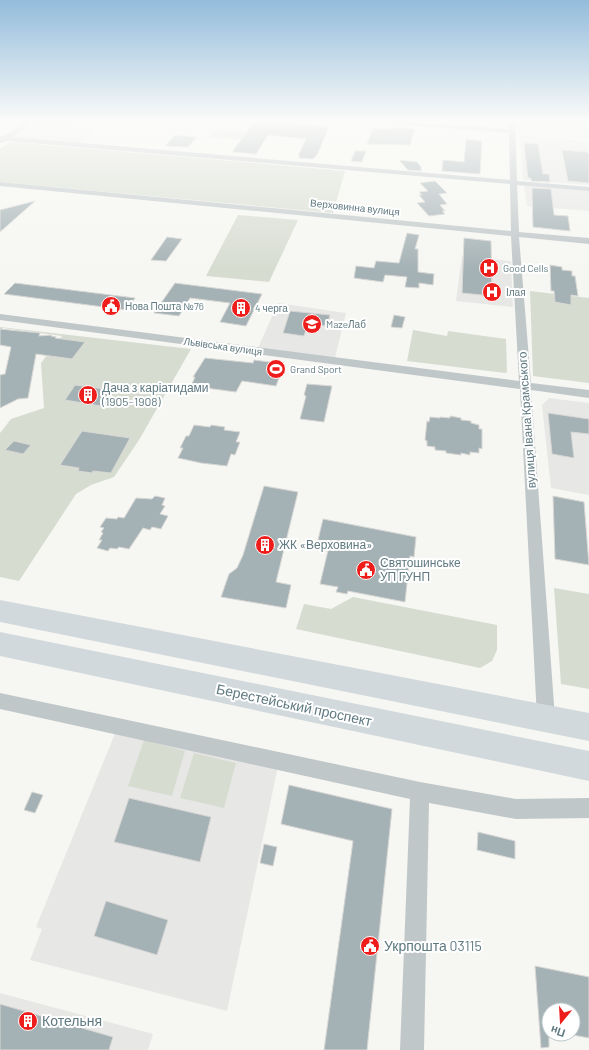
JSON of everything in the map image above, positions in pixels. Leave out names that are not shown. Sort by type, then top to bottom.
[{"type":"main road","points":[[0,611],[589,727]]},
{"type":"main road","name":"Берестейський проспект","points":[[0,644],[589,766]]},
{"type":"street","points":[[371,171],[589,189]]},
{"type":"street","name":"вулиця Івана Крамського","points":[[514,171],[515,234],[538,573],[546,718]]},
{"type":"street","name":"Верховинна вулиця","points":[[0,184],[589,241]]},
{"type":"street","name":"Львівська вулиця","points":[[0,317],[589,394]]},
{"type":"street","points":[[0,701],[420,792],[516,810],[589,808]]},
{"type":"street","points":[[412,1050],[420,792]]},
{"type":"shaded area","points":[[0,171],[345,171],[333,213],[0,182]]},
{"type":"shaded area","points":[[522,171],[589,171],[589,185],[523,180]]},
{"type":"shaded area","points":[[524,186],[589,191],[589,211],[527,206]]},
{"type":"shaded area","points":[[238,215],[298,220],[269,282],[206,276]]},
{"type":"shaded area","points":[[462,256],[511,261],[513,307],[456,301]]},
{"type":"shaded area","points":[[530,291],[589,298],[589,383],[533,376]]},
{"type":"shaded area","points":[[278,303],[346,313],[335,358],[258,348]]},
{"type":"shaded area","points":[[0,327],[191,349],[139,440],[114,477],[91,485],[76,494],[19,581],[0,577],[0,433],[11,419],[44,408],[41,363],[62,336],[3,328],[0,330]]},
{"type":"shaded area","points":[[413,330],[447,336],[448,331],[506,339],[507,372],[505,373],[407,361]]},
{"type":"shaded area","points":[[549,398],[589,403],[589,495],[551,488],[542,405]]},
{"type":"shaded area","points":[[554,588],[589,594],[589,689],[561,684]]},
{"type":"shaded area","points":[[353,597],[497,625],[497,650],[492,661],[480,668],[296,629],[304,604],[331,609]]},
{"type":"shaded area","points":[[116,731],[278,766],[227,1011],[30,960],[42,929],[36,927]]},
{"type":"shaded area","points":[[144,740],[185,751],[172,796],[128,786]]},
{"type":"shaded area","points":[[194,753],[236,763],[224,808],[180,798]]},
{"type":"shaded area","points":[[0,993],[153,1034],[148,1050],[0,1050]]},
{"type":"building","points":[[442,171],[480,171],[480,174]]},
{"type":"building","points":[[527,171],[542,171],[543,174],[549,174],[550,182],[531,181],[531,178],[528,178]]},
{"type":"building","points":[[566,171],[589,171],[589,183],[568,181]]},
{"type":"building","points":[[435,181],[447,193],[439,194],[447,204],[440,205],[445,211],[442,211],[445,214],[429,216],[417,203],[425,202],[419,195],[422,195],[419,192],[428,191],[420,183]]},
{"type":"building","points":[[532,188],[551,189],[554,215],[568,216],[570,231],[533,227]]},
{"type":"building","points":[[35,201],[0,232],[0,210]]},
{"type":"building","points":[[407,233],[419,235],[415,249],[418,249],[418,272],[434,274],[433,285],[419,283],[419,288],[405,287],[407,277],[385,275],[383,282],[354,278],[356,266],[374,268],[376,261],[399,263]]},
{"type":"building","points":[[167,237],[182,239],[166,261],[151,260]]},
{"type":"building","points":[[464,238],[491,241],[492,296],[462,293]]},
{"type":"building","points":[[550,265],[562,267],[562,270],[572,271],[572,276],[575,276],[578,296],[571,295],[571,305],[555,302],[554,291],[551,291]]},
{"type":"building","points":[[15,283],[135,298],[127,310],[4,294]]},
{"type":"building","name":"4 черга","points":[[175,283],[262,294],[246,326],[220,322],[230,303],[190,298],[179,316],[154,313]]},
{"type":"building","points":[[290,311],[330,315],[327,326],[308,324],[304,336],[283,333]]},
{"type":"building","points":[[394,315],[405,317],[402,328],[391,327]]},
{"type":"building","points":[[0,329],[40,333],[39,336],[51,335],[56,337],[55,338],[85,342],[72,359],[36,354],[28,398],[18,399],[0,408],[0,375],[5,374],[11,347],[0,345]]},
{"type":"building","points":[[205,358],[253,363],[254,360],[284,364],[276,386],[242,381],[236,392],[191,386],[195,377],[193,377]]},
{"type":"building","points":[[307,384],[332,386],[324,422],[300,419],[306,396],[304,395]]},
{"type":"building","name":"Дача з каріатидами (1905–1908)","points":[[75,385],[111,390],[101,406],[65,400]]},
{"type":"building","points":[[548,413],[589,419],[589,434],[571,432],[574,458],[552,454]]},
{"type":"building","points":[[450,416],[461,418],[461,420],[471,421],[471,423],[479,425],[479,429],[482,429],[482,449],[479,448],[479,453],[470,452],[470,455],[461,453],[461,455],[446,453],[446,451],[435,450],[435,447],[427,446],[427,441],[425,440],[427,421],[429,422],[430,417],[450,418]]},
{"type":"building","points":[[194,425],[225,427],[224,430],[240,432],[236,442],[240,442],[235,455],[231,454],[227,466],[201,463],[178,458],[183,448],[180,448],[186,436],[189,436]]},
{"type":"building","points":[[82,431],[130,438],[111,473],[78,471],[79,468],[60,465]]},
{"type":"building","points":[[14,441],[31,445],[23,454],[5,450]]},
{"type":"building","name":"ЖК «Верховина»","points":[[264,486],[298,492],[276,582],[291,585],[286,608],[221,597],[229,574],[237,568],[243,555]]},
{"type":"building","points":[[155,496],[165,498],[162,505],[165,506],[160,514],[168,516],[161,529],[152,527],[150,530],[143,528],[129,549],[119,547],[117,549],[110,548],[108,551],[97,548],[102,540],[99,540],[103,533],[101,532],[104,528],[100,527],[106,518],[124,518],[136,498],[152,499]]},
{"type":"building","points":[[553,496],[584,502],[589,565],[555,559]]},
{"type":"building","name":"Святошинське УП ГУНП","points":[[323,519],[416,537],[414,557],[410,556],[405,602],[348,591],[347,594],[336,592],[338,587],[320,584],[330,542],[318,540]]},
{"type":"building","points":[[289,785],[392,809],[367,1050],[324,1050],[353,841],[281,824]]},
{"type":"building","points":[[32,792],[43,795],[35,813],[24,810]]},
{"type":"building","points":[[129,798],[211,817],[200,862],[114,842]]},
{"type":"building","points":[[478,832],[515,841],[515,859],[477,850]]},
{"type":"building","points":[[264,844],[277,847],[273,866],[260,863]]},
{"type":"building","points":[[106,901],[168,920],[157,955],[94,936]]},
{"type":"building","points":[[535,966],[589,977],[589,1038],[581,1036],[581,1002],[541,1002],[541,1042],[549,1042],[549,1047],[541,1048]]},
{"type":"building","name":"Котельня","points":[[0,1004],[113,1037],[109,1050],[0,1050]]},
{"type":"place","name":"Good Cells","points":[[489,268]]},
{"type":"place","name":"Ілая","points":[[492,292]]},
{"type":"place","name":"Нова Пошта №76","points":[[111,306]]},
{"type":"place","name":"4 черга","points":[[241,308]]},
{"type":"place","name":"MazeЛаб","points":[[312,324]]},
{"type":"place","name":"Grand Sport","points":[[276,369]]},
{"type":"place","name":"Дача з каріатидами (1905–1908)","points":[[88,395]]},
{"type":"place","name":"ЖК «Верховина»","points":[[265,545]]},
{"type":"place","name":"Святошинське УП ГУНП","points":[[366,570]]},
{"type":"place","name":"Укрпошта 03115","points":[[370,946]]},
{"type":"place","name":"Котельня","points":[[28,1021]]}]
